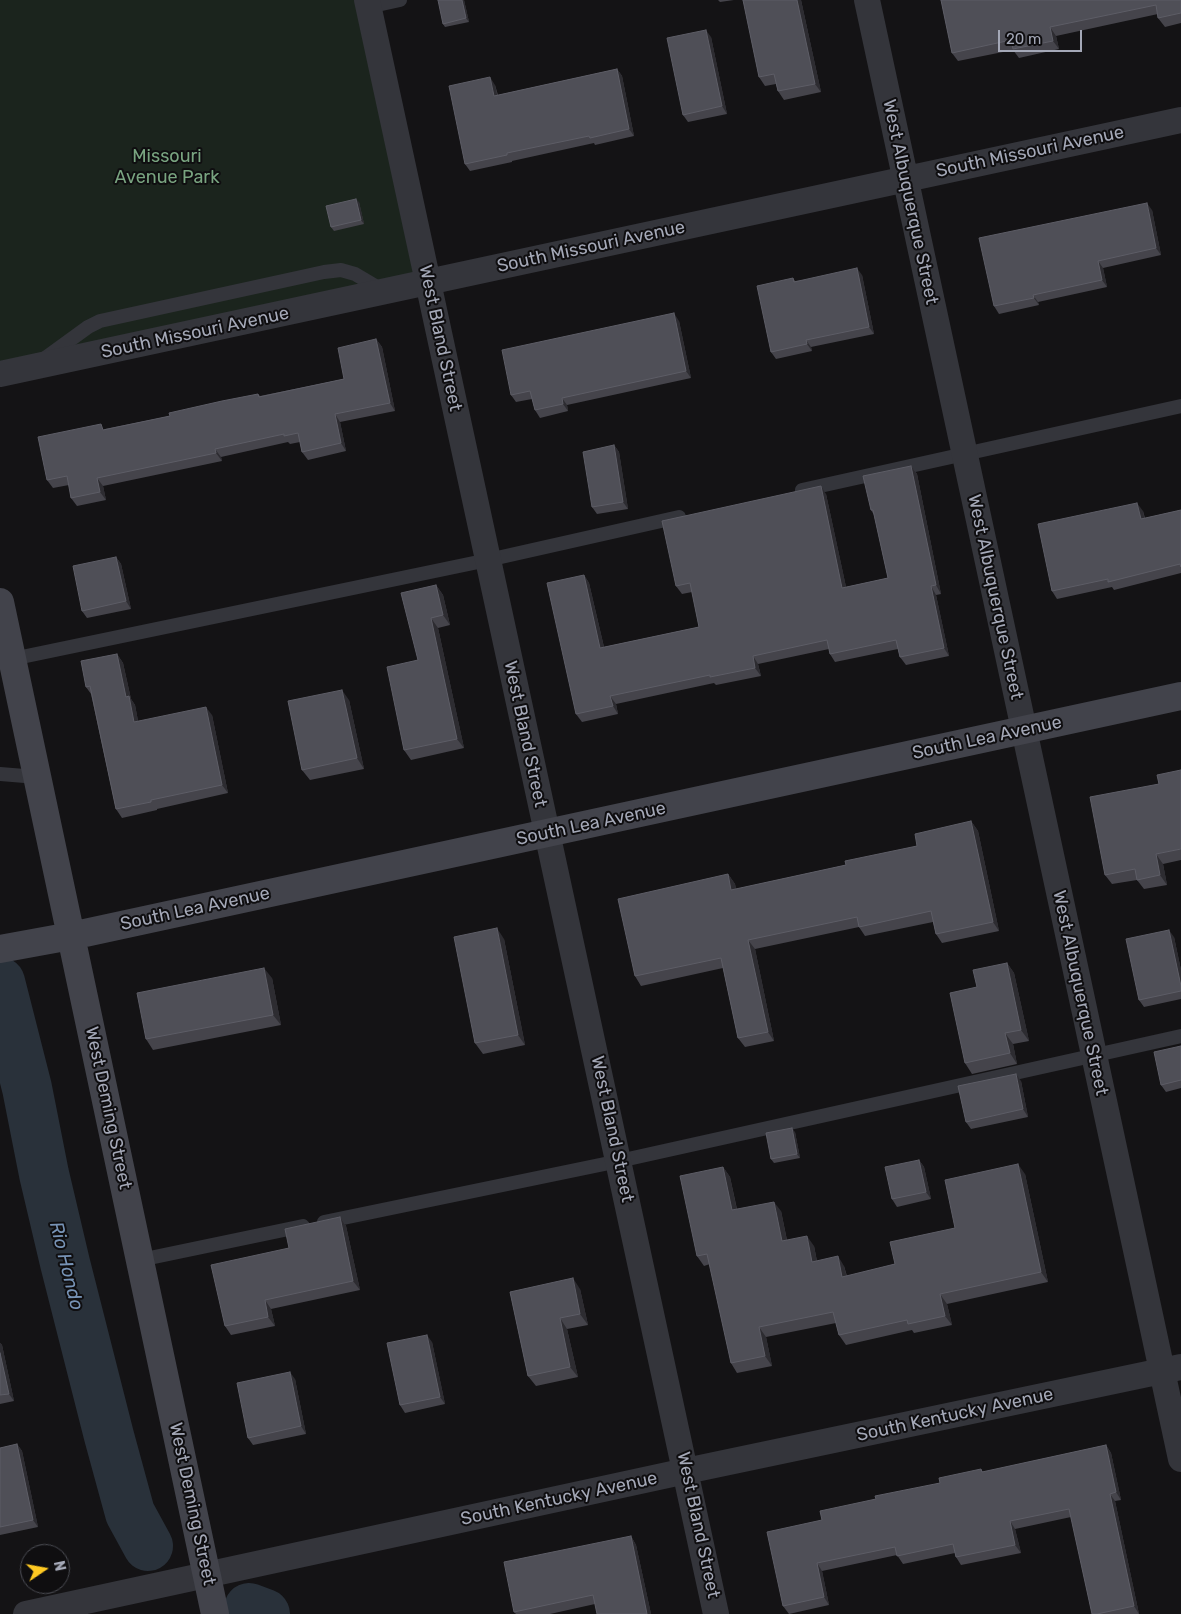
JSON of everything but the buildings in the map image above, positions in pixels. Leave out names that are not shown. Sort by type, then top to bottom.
[{"type":"street","name":"West Albuquerque Street","points":[[866,0],[1094,1055],[1172,1369],[1181,1459]]},
{"type":"street","name":"West Bland Street","points":[[367,4],[716,1614]]},
{"type":"street","name":"South Missouri Avenue","points":[[0,374],[1181,120]]},
{"type":"street","name":"West Deming Street","points":[[0,602],[215,1614]]},
{"type":"street","name":"South Lea Avenue","points":[[7,948],[71,936],[1181,696]]},
{"type":"street","name":"South Kentucky Avenue","points":[[26,1614],[686,1471],[1172,1369]]},
{"type":"lane","points":[[367,4],[400,0]]},
{"type":"lane","points":[[789,493],[1181,406]]},
{"type":"lane","points":[[12,659],[488,560],[692,515]]},
{"type":"lane","points":[[0,774],[37,777]]},
{"type":"lane","points":[[140,1260],[619,1161],[1181,1036]]},
{"type":"green space","name":"Missouri Avenue Park","points":[[0,0],[367,0],[428,283],[0,374]]},
{"type":"waterway","name":"Rio Hondo","points":[[0,982],[27,1088],[44,1174],[65,1263],[109,1436],[130,1513],[148,1546]]},
{"type":"waterway","name":"Rio Hondo","points":[[249,1608],[265,1614]]}]
